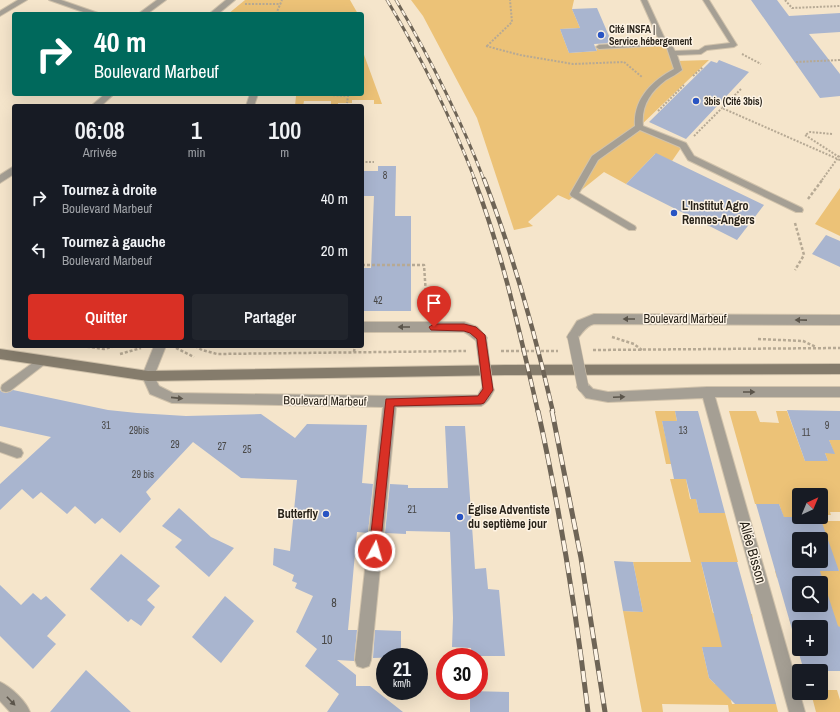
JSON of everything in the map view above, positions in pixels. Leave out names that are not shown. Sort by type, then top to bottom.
[{"type":"street","points":[[0,14],[22,0]]},
{"type":"street","points":[[53,0],[91,12]]},
{"type":"street","points":[[145,12],[162,0]]},
{"type":"street","points":[[216,12],[231,0]]},
{"type":"street","points":[[98,104],[108,96]]},
{"type":"street","points":[[0,180],[12,171]]},
{"type":"street","name":"Boulevard Marbeuf","points":[[840,320],[594,319],[586,320],[578,325],[573,337],[583,387],[590,394],[608,397],[707,392],[840,392]]},
{"type":"street","name":"Boulevard Marbeuf","points":[[148,376],[154,390],[172,398],[390,402],[481,400],[488,390],[482,338],[473,330],[464,327],[364,327]]},
{"type":"street","points":[[148,376],[159,348]]},
{"type":"street","points":[[0,354],[148,376],[505,370],[840,369]]},
{"type":"street","name":"Allée Bisson","points":[[707,392],[797,712]]},
{"type":"street","points":[[363,660],[390,402]]},
{"type":"street","points":[[0,690],[22,712]]},
{"type":"lane","points":[[639,127],[637,118],[651,88],[666,76],[678,70],[673,53],[668,43],[661,38],[644,0]]},
{"type":"lane","points":[[673,53],[700,52],[705,48],[734,45],[706,0]]},
{"type":"lane","points":[[599,47],[668,43]]},
{"type":"lane","points":[[639,127],[683,145],[691,158],[799,210]]},
{"type":"lane","points":[[632,228],[574,194],[595,158],[639,127]]},
{"type":"lane","points":[[6,388],[41,361]]},
{"type":"lane","points":[[0,447],[17,453]]},
{"type":"path","points":[[277,12],[282,0]]},
{"type":"path","points":[[510,0],[512,22],[486,46],[520,55],[573,64],[624,62],[641,75],[651,88]]},
{"type":"path","points":[[785,0],[792,8],[840,6]]},
{"type":"path","points":[[239,4],[281,4]]},
{"type":"path","points":[[738,52],[761,64]]},
{"type":"path","points":[[796,62],[840,60]]},
{"type":"path","points":[[689,80],[704,65]]},
{"type":"path","points":[[639,127],[684,85]]},
{"type":"path","points":[[691,158],[691,140],[741,89]]},
{"type":"path","points":[[312,96],[348,96],[347,103]]},
{"type":"path","points":[[722,108],[839,158]]},
{"type":"path","points":[[832,134],[810,132],[805,135],[839,158]]},
{"type":"path","points":[[364,162],[374,162]]},
{"type":"path","points":[[364,265],[424,265],[427,317]]},
{"type":"path","points":[[605,335],[634,344],[642,350]]},
{"type":"path","points":[[97,348],[108,348]]},
{"type":"path","points":[[198,348],[217,354],[472,351]]},
{"type":"path","points":[[354,352],[355,348]]},
{"type":"path","points":[[588,350],[840,348]]},
{"type":"path","points":[[496,351],[565,351]]},
{"type":"shaded area","points":[[245,0],[350,0],[357,12],[230,12]]},
{"type":"shaded area","points":[[411,0],[574,0],[572,9],[580,28],[560,29],[569,53],[597,51],[596,47],[668,43],[676,61],[709,60],[639,127],[683,145],[672,161],[655,154],[626,184],[604,172],[569,200],[558,195],[528,222],[533,226],[514,230],[477,118],[423,16]]},
{"type":"shaded area","points":[[364,55],[382,104],[374,104],[374,100],[352,100],[352,103],[338,104],[331,104],[331,101],[304,101],[303,104],[295,104],[296,96],[364,96]]},
{"type":"shaded area","points":[[840,188],[840,236],[815,224]]},
{"type":"shaded area","points":[[655,411],[675,411],[677,421],[662,421],[666,439],[712,464],[666,464]]},
{"type":"shaded area","points":[[729,411],[756,411],[760,422],[779,423],[776,411],[787,411],[805,461],[828,461],[825,453],[834,453],[829,440],[840,440],[840,512],[830,512],[831,515],[828,515],[828,488],[792,488],[792,519],[785,521],[779,504],[755,504]]},
{"type":"shaded area","points":[[670,479],[686,479],[690,499],[696,499],[699,513],[725,513],[738,562],[701,562],[713,613],[752,614],[753,620],[736,647],[702,647],[709,678],[715,684],[726,683],[732,704],[776,704],[778,712],[729,712],[728,705],[662,704],[663,712],[642,712],[623,611],[643,612],[633,562],[691,562]]},
{"type":"shaded area","points":[[828,521],[840,521],[840,627],[828,626],[828,620],[792,620],[792,624],[789,619],[828,619],[827,612],[828,612],[828,576],[792,576],[792,578],[777,578],[775,571],[839,571],[828,550],[828,532],[819,532],[815,524],[828,524]]},
{"type":"shaded area","points":[[828,690],[837,690],[840,700],[840,712],[816,712],[813,700],[828,700]]},
{"type":"building","points":[[751,0],[777,0],[789,16],[840,13],[840,32],[809,34],[840,74],[840,96],[820,98]]},
{"type":"building","name":"Cité INSFA | Service hébergement","points":[[597,8],[612,43],[594,44],[597,51],[569,53],[560,29],[580,28],[572,9]]},
{"type":"building","name":"3bis (Cité 3bis)","points":[[719,60],[749,72],[686,139],[649,122],[711,61],[717,63]]},
{"type":"building","points":[[656,153],[764,205],[737,240],[626,184]]},
{"type":"building","points":[[378,166],[396,166],[395,216],[411,216],[411,311],[364,311],[364,268],[371,268],[374,196],[364,196],[364,171],[378,171]]},
{"type":"building","points":[[826,235],[840,241],[840,267],[812,254]]},
{"type":"building","points":[[0,390],[6,393],[13,390],[108,410],[137,413],[186,416],[261,414],[295,438],[307,424],[367,425],[362,483],[373,484],[368,533],[357,532],[348,630],[357,630],[354,661],[337,660],[356,675],[356,686],[370,686],[376,691],[376,700],[388,700],[403,712],[327,712],[339,694],[305,666],[317,649],[296,632],[313,596],[295,588],[297,583],[292,581],[294,575],[273,565],[274,548],[290,551],[297,480],[241,478],[193,442],[146,492],[151,499],[120,533],[102,518],[95,524],[75,506],[67,514],[41,492],[33,499],[22,489],[0,510],[0,484],[51,437],[0,426]]},
{"type":"building","points":[[787,410],[840,411],[840,440],[829,440],[835,454],[825,453],[828,461],[805,461]]},
{"type":"building","points":[[675,411],[698,411],[725,513],[699,513],[696,499],[691,499],[686,479],[674,479],[662,421],[677,421]]},
{"type":"building","name":"Église Adventiste du septième jour","points":[[445,426],[465,426],[475,569],[486,568],[488,589],[499,590],[505,656],[488,656],[488,648],[452,647],[453,618],[450,532],[406,531],[406,534],[385,533],[390,484],[408,485],[408,488],[448,488]]},
{"type":"building","points":[[756,504],[779,504],[784,517],[792,517],[792,524],[822,524],[825,532],[792,532],[792,568],[828,568],[828,540],[839,571],[820,571],[822,576],[792,576],[792,612],[828,612],[828,595],[838,626],[840,627],[840,671],[828,671],[828,664],[802,664],[800,656],[828,656],[828,620],[792,620],[792,629]]},
{"type":"building","points":[[179,508],[211,537],[234,548],[209,577],[175,547],[182,540],[162,526]]},
{"type":"building","points":[[121,554],[160,586],[147,600],[155,607],[141,626],[131,619],[128,622],[90,589]]},
{"type":"building","points":[[614,561],[633,562],[643,612],[623,611]]},
{"type":"building","points":[[701,562],[737,562],[776,704],[735,704],[709,678],[702,647],[722,647]]},
{"type":"building","points":[[0,585],[21,605],[33,593],[41,600],[46,596],[66,615],[47,636],[56,644],[33,669],[0,636]]},
{"type":"building","points":[[225,596],[254,621],[221,663],[192,637]]},
{"type":"building","points":[[375,630],[401,631],[401,648],[376,648],[376,658],[373,658]]},
{"type":"building","points":[[86,670],[131,712],[50,712]]},
{"type":"building","points":[[488,691],[509,692],[509,712],[470,712],[470,700],[488,700]]},
{"type":"railway","points":[[387,0],[435,88],[456,133],[475,180]]},
{"type":"railway","points":[[396,0],[444,88],[465,133],[484,180]]},
{"type":"railway","points":[[474,179],[494,236],[502,265],[538,412]]},
{"type":"railway","points":[[484,179],[495,207],[523,294],[553,412]]},
{"type":"railway","points":[[538,411],[567,561],[588,712]]},
{"type":"railway","points":[[552,411],[581,558],[605,712]]},
{"type":"place","name":"Cité INSFA | Service hébergement","points":[[601,35]]},
{"type":"place","name":"3bis (Cité 3bis)","points":[[696,101]]},
{"type":"place","name":"L'Institut Agro Rennes-Angers","points":[[674,213]]},
{"type":"place","name":"Butterfly","points":[[326,514]]},
{"type":"place","name":"Église Adventiste du septième jour","points":[[460,517]]},
{"type":"route","points":[[375,551],[390,402],[481,400],[488,390],[482,338],[473,330],[464,327],[434,327]]}]
